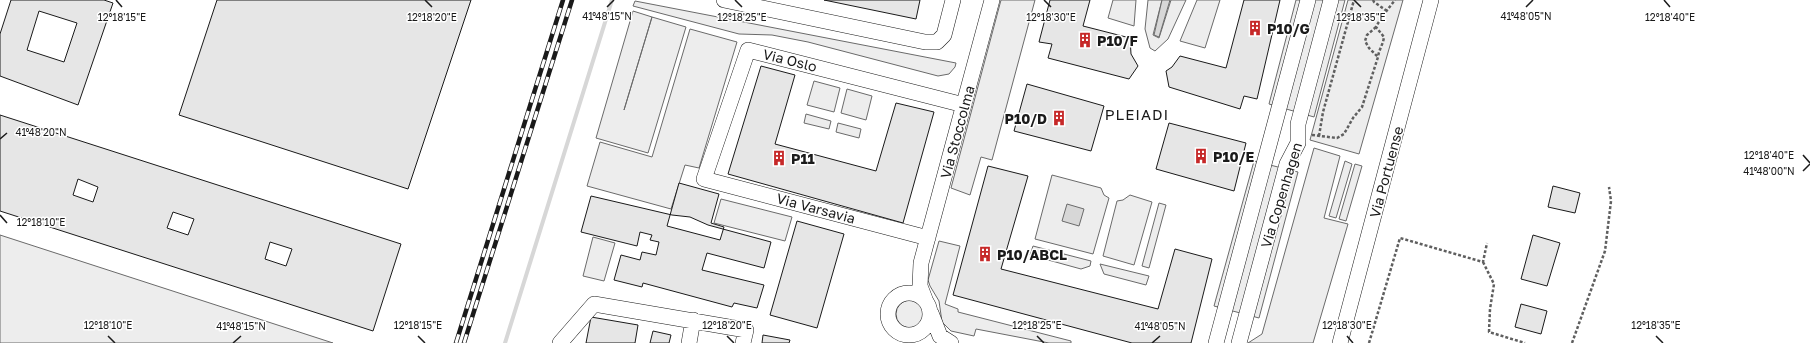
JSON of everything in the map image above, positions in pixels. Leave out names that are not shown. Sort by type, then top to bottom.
[{"type":"street","points":[[724,0],[924,42],[937,42],[944,35],[953,0]]},
{"type":"street","name":"Via Stoccolma","points":[[951,343],[940,336],[920,286],[921,263],[992,0]]},
{"type":"street","name":"Via Copenhagen","points":[[1216,343],[1308,0]]},
{"type":"street","name":"Via Copenhagen","points":[[1239,343],[1287,164],[1298,143],[1305,135],[1298,124],[1331,0]]},
{"type":"street","name":"Via Portuense","points":[[1340,343],[1431,0]]},
{"type":"street","name":"Via Oslo","points":[[704,179],[748,50],[964,105]]},
{"type":"street","points":[[1274,127],[1285,125],[1305,135]]},
{"type":"street","points":[[1269,143],[1276,150],[1284,153],[1292,153]]},
{"type":"street","name":"Via Varsavia","points":[[704,179],[928,238]]},
{"type":"street","name":"Via Stoccolma","points":[[903,293],[921,263]]},
{"type":"street","points":[[903,335],[917,334],[923,331],[930,319],[928,306],[915,293],[903,293],[892,301],[888,314],[892,327],[903,335],[922,343]]},
{"type":"street","points":[[560,343],[594,304],[746,330],[743,343]]},
{"type":"street","points":[[689,343],[693,320]]},
{"type":"path","points":[[1319,136],[1323,112],[1354,0]]},
{"type":"path","points":[[1373,0],[1387,11]]},
{"type":"path","points":[[1378,57],[1369,48],[1365,41],[1367,35],[1376,27],[1395,0]]},
{"type":"path","points":[[1305,135],[1337,138],[1344,134],[1353,118],[1362,107],[1378,57],[1379,49],[1383,45],[1384,37],[1376,27]]},
{"type":"path","points":[[1572,343],[1605,251],[1611,201],[1609,187]]},
{"type":"path","points":[[1369,343],[1400,238],[1483,262]]},
{"type":"path","points":[[1487,243],[1483,262],[1494,284],[1490,309],[1489,332],[1525,343]]},
{"type":"shaded area","points":[[1001,0],[1035,0],[992,160],[981,157],[970,195],[951,188]]},
{"type":"shaded area","points":[[1113,0],[1136,0],[1134,26],[1108,18]]},
{"type":"shaded area","points":[[1148,0],[1162,0],[1153,35],[1159,38],[1171,0],[1186,0],[1168,39],[1155,51],[1150,48],[1145,29]]},
{"type":"shaded area","points":[[1162,0],[1170,0],[1159,37],[1154,35]]},
{"type":"shaded area","points":[[1197,0],[1220,0],[1205,48],[1180,41]]},
{"type":"shaded area","points":[[1296,0],[1345,0],[1314,117],[1269,104]]},
{"type":"shaded area","points":[[1348,0],[1403,0],[1359,154],[1310,140]]},
{"type":"shaded area","points":[[635,1],[956,63],[955,67],[949,74],[938,76],[808,42],[772,35],[739,34],[633,6]]},
{"type":"shaded area","points":[[633,11],[686,27],[648,153],[596,138]]},
{"type":"shaded area","points":[[690,29],[737,42],[699,168],[685,165],[671,209],[587,186],[600,142],[652,157]]},
{"type":"shaded area","points":[[814,81],[840,88],[834,112],[807,105]]},
{"type":"shaded area","points":[[847,89],[872,96],[866,120],[841,113]]},
{"type":"shaded area","points":[[806,114],[831,121],[829,129],[804,123]]},
{"type":"shaded area","points":[[838,123],[861,129],[859,138],[836,132]]},
{"type":"shaded area","points":[[1314,148],[1340,156],[1324,218],[1348,224],[1313,343],[1248,343],[1262,334]]},
{"type":"shaded area","points":[[1254,161],[1298,172],[1259,318],[1214,306]]},
{"type":"shaded area","points":[[1345,161],[1352,164],[1336,218],[1329,216]]},
{"type":"shaded area","points":[[1355,164],[1362,166],[1346,221],[1339,219]]},
{"type":"shaded area","points":[[1052,175],[1101,188],[1104,195],[1109,198],[1093,254],[1035,239]]},
{"type":"shaded area","points":[[1130,195],[1152,202],[1134,265],[1103,256],[1117,201],[1123,200]]},
{"type":"shaded area","points":[[721,199],[792,217],[785,241],[714,223]]},
{"type":"shaded area","points":[[1159,203],[1166,205],[1149,268],[1142,266]]},
{"type":"shaded area","points":[[1067,204],[1084,209],[1079,226],[1062,221]]},
{"type":"shaded area","points":[[0,235],[333,343],[0,343]]},
{"type":"shaded area","points":[[593,237],[615,243],[604,281],[583,276]]},
{"type":"shaded area","points":[[939,241],[960,246],[945,304],[958,309],[958,312],[1071,341],[1071,343],[1049,343],[976,329],[974,336],[951,331],[942,322],[939,301],[928,280]]},
{"type":"shaded area","points":[[1033,246],[1091,261],[1090,266],[1081,269],[1030,255]]},
{"type":"shaded area","points":[[1100,264],[1149,276],[1146,285],[1104,274]]},
{"type":"shaded area","points":[[910,300],[920,304],[924,314],[920,324],[910,328],[900,324],[896,314],[900,304]]},
{"type":"building","points":[[11,0],[104,0],[113,3],[78,105],[0,76],[0,34]],"holes":[[[39,11],[77,23],[64,62],[27,50]]]},
{"type":"building","points":[[217,0],[471,0],[408,189],[179,115]]},
{"type":"building","points":[[824,0],[920,0],[916,19]]},
{"type":"building","name":"P10/F","points":[[1050,0],[1090,0],[1083,26],[1130,38],[1131,54],[1138,66],[1129,79],[1048,58],[1052,44],[1039,42]]},
{"type":"building","name":"P10/G","points":[[1244,0],[1280,0],[1257,99],[1244,96],[1240,109],[1169,87],[1166,71],[1172,67],[1180,56],[1226,68]]},
{"type":"building","name":"P11","points":[[761,66],[795,75],[775,144],[876,171],[896,103],[934,112],[903,223],[728,174]]},
{"type":"building","name":"P10/D","points":[[1027,84],[1104,106],[1091,151],[1014,131]]},
{"type":"building","points":[[0,115],[401,244],[373,331],[0,211]],"holes":[[[78,179],[98,187],[93,202],[73,195]],[[173,212],[194,219],[188,235],[167,228]],[[270,242],[292,249],[286,266],[265,259]]]},
{"type":"building","name":"P10/E","points":[[1169,123],[1246,143],[1234,191],[1156,169]]},
{"type":"building","name":"P10/ABCL","points":[[988,166],[1028,176],[1001,269],[1158,309],[1175,249],[1212,259],[1191,343],[1132,343],[953,295]]},
{"type":"building","points":[[679,183],[719,194],[711,223],[724,227],[720,240],[667,226]]},
{"type":"building","points":[[1553,186],[1580,193],[1575,213],[1548,207]]},
{"type":"building","points":[[591,196],[672,215],[690,217],[708,225],[771,242],[764,268],[707,253],[702,270],[764,285],[757,308],[734,303],[732,307],[643,283],[642,287],[614,280],[621,255],[640,260],[642,252],[656,255],[659,242],[650,240],[652,235],[640,232],[637,246],[581,232]]},
{"type":"building","points":[[797,221],[844,234],[817,328],[770,315]]},
{"type":"building","points":[[1533,235],[1560,243],[1547,286],[1521,279]]},
{"type":"building","points":[[1521,304],[1547,311],[1541,334],[1515,327]]},
{"type":"building","points":[[591,317],[638,325],[635,343],[586,343]]},
{"type":"building","points":[[653,331],[671,335],[669,343],[650,343]]},
{"type":"building","points":[[763,335],[790,340],[789,343],[762,343]]},
{"type":"waterway","points":[[505,343],[612,0]]},
{"type":"railway","points":[[456,343],[563,0]]},
{"type":"railway","points":[[464,343],[572,0]]},
{"type":"place","name":"P10/G","points":[[1255,28]]},
{"type":"place","name":"P10/F","points":[[1085,40]]},
{"type":"place","name":"P10/D","points":[[1059,118]]},
{"type":"place","name":"P10/E","points":[[1201,156]]},
{"type":"place","name":"P11","points":[[779,158]]},
{"type":"place","name":"P10/ABCL","points":[[985,254]]},
{"type":"district","name":"PLEIADI","points":[[1137,114]]}]
